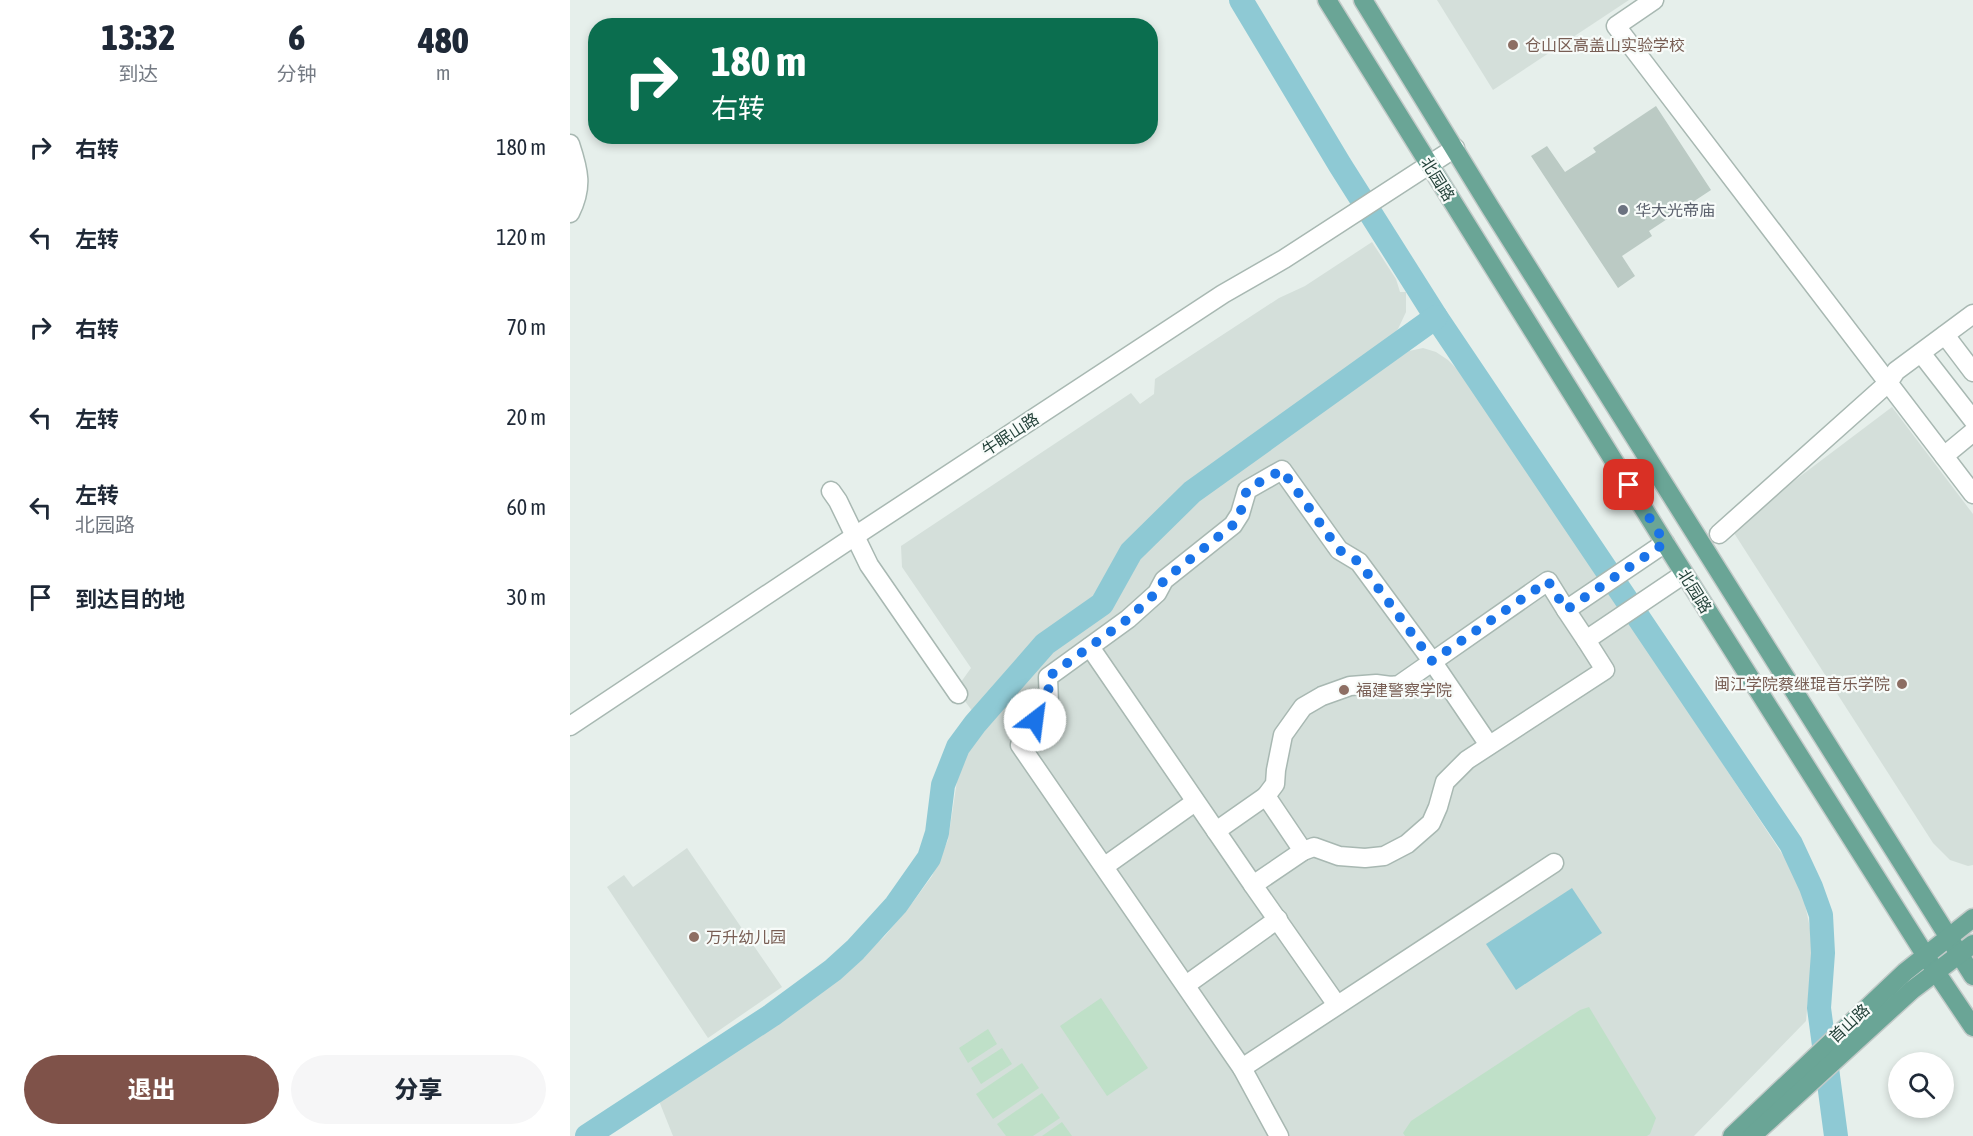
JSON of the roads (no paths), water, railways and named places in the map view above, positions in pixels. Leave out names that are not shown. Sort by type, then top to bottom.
[{"type":"main road","name":"北园路","points":[[1327,0],[1665,543],[1973,1027]]},
{"type":"main road","name":"北园路","points":[[1363,0],[1490,207],[1948,936],[1966,950],[1973,976]]},
{"type":"main road","points":[[1390,101],[1416,85]]},
{"type":"main road","points":[[1465,223],[1490,207]]},
{"type":"main road","name":"首山路","points":[[1732,1136],[1905,972],[1973,918]]},
{"type":"main road","name":"首山路","points":[[1752,1136],[1912,990],[1966,950]]},
{"type":"street","points":[[1654,0],[1616,26],[1973,494]]},
{"type":"street","points":[[570,144],[579,180],[579,192],[570,213]]},
{"type":"street","name":"牛眠山路","points":[[570,726],[1214,301],[1284,259],[1455,148]]},
{"type":"street","points":[[1719,534],[1888,383],[1896,371],[1973,314]]},
{"type":"street","points":[[1945,335],[1973,372]]},
{"type":"street","points":[[1921,353],[1973,420]]},
{"type":"street","points":[[1944,456],[1973,432]]},
{"type":"street","points":[[1280,1136],[1242,1068],[1020,745],[1024,730],[1049,704],[1048,677],[1128,619],[1157,592],[1164,580],[1233,525],[1240,514],[1247,489],[1282,470],[1339,550],[1359,562],[1432,661],[1489,745]]},
{"type":"street","points":[[831,491],[869,565],[958,694]]},
{"type":"street","points":[[1574,605],[1665,543]]},
{"type":"street","points":[[1586,640],[1684,573]]},
{"type":"street","points":[[1216,831],[1266,796],[1275,784],[1283,735],[1303,707],[1331,692],[1350,686],[1399,685],[1548,581],[1574,605],[1586,640],[1605,670],[1467,760],[1445,782],[1431,823],[1407,844],[1384,856],[1376,857],[1339,856],[1314,847],[1303,851],[1253,885]]},
{"type":"street","points":[[1090,647],[1337,1005]]},
{"type":"street","points":[[1266,796],[1303,851]]},
{"type":"street","points":[[1105,866],[1195,802]]},
{"type":"street","points":[[1242,1068],[1554,863]]},
{"type":"street","points":[[1186,985],[1278,919]]},
{"type":"water","points":[[1572,888],[1602,933],[1516,990],[1486,944]]},
{"type":"waterway","points":[[1241,0],[1340,165],[1436,317],[1791,844],[1821,915],[1823,953],[1819,1008],[1836,1136]]},
{"type":"waterway","points":[[587,1136],[772,1015],[833,970],[855,950],[896,905],[929,858],[937,833],[943,785],[958,747],[975,724],[1045,644],[1102,604],[1131,552],[1192,492],[1436,317]]},
{"type":"place","name":"仓山区高盖山实验学校","points":[[1513,45]]},
{"type":"place","name":"华大光帝庙","points":[[1623,210]]},
{"type":"place","name":"闽江学院蔡继琨音乐学院","points":[[1902,684]]},
{"type":"place","name":"福建警察学院","points":[[1344,690]]},
{"type":"place","name":"万升幼儿园","points":[[694,937]]}]
